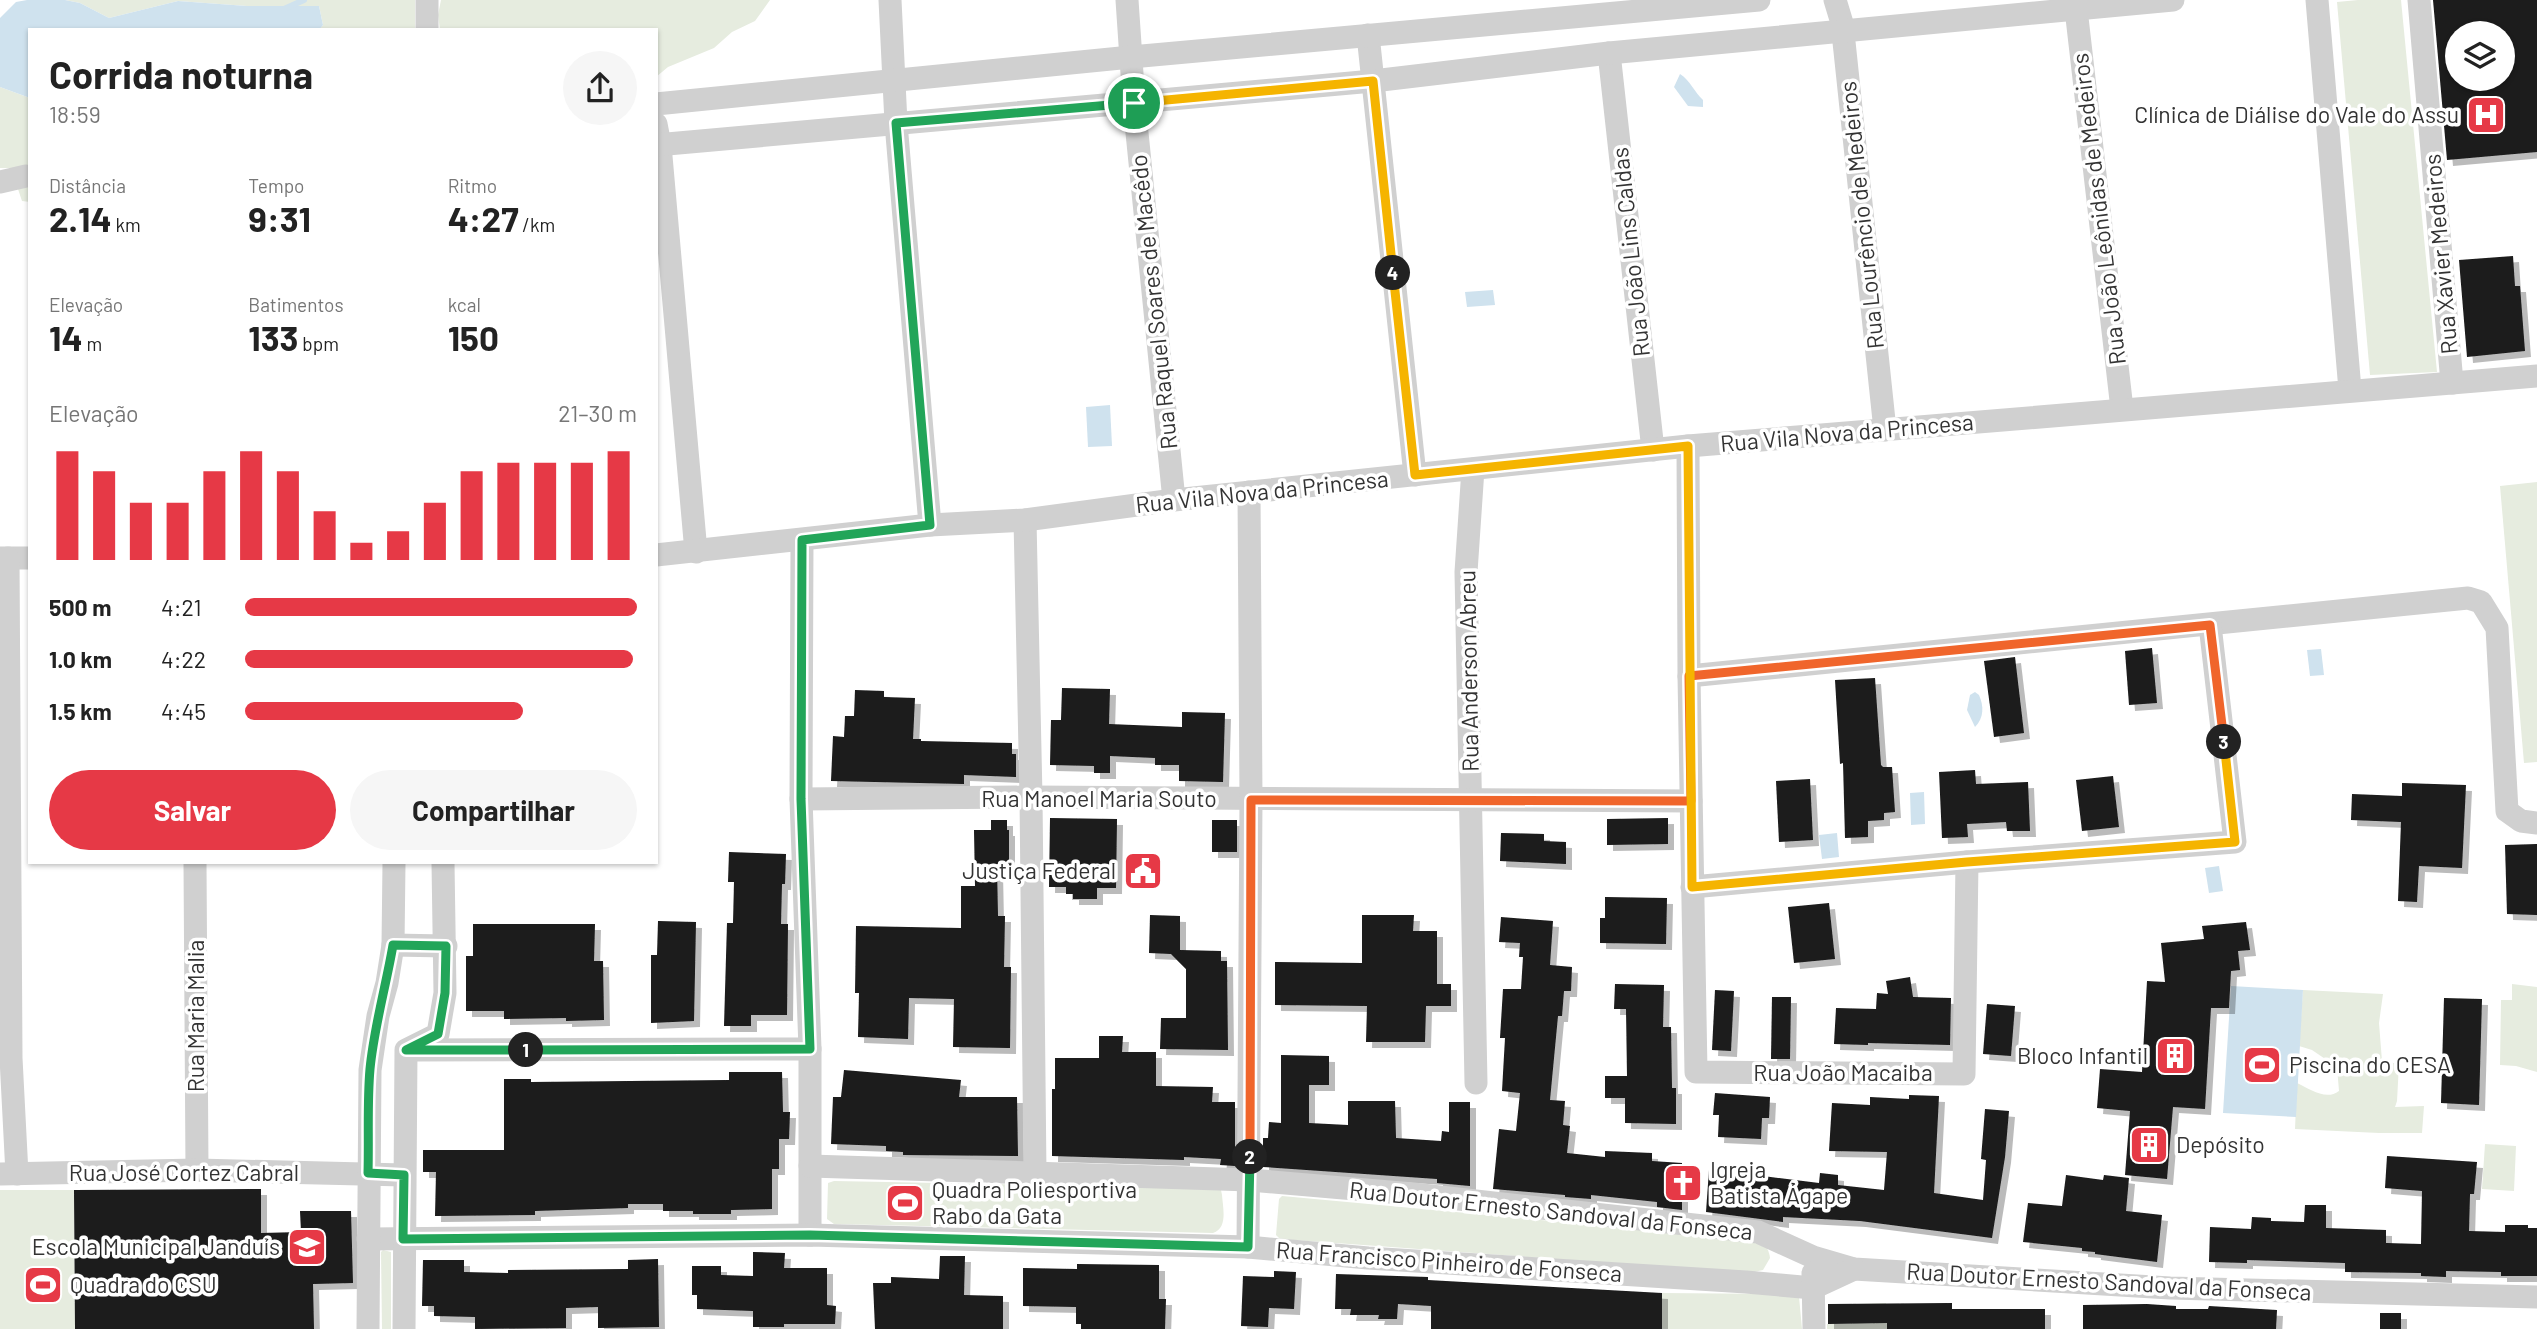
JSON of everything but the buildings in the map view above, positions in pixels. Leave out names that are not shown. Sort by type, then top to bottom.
[{"type":"street","points":[[427,0],[427,28]]},
{"type":"street","points":[[890,0],[896,123],[930,525]]},
{"type":"street","name":"Rua Raquel Soares de Macêdo","points":[[1127,0],[1134,103],[1174,500]]},
{"type":"street","points":[[658,104],[1131,57],[1759,0]]},
{"type":"street","name":"Rua Lourêncio de Medeiros","points":[[1835,0],[1842,30],[1885,430]]},
{"type":"street","points":[[696,552],[658,138],[896,123],[1134,103],[1373,81],[1715,42],[2173,0]]},
{"type":"street","points":[[2317,0],[2350,390]]},
{"type":"street","name":"Rua Xavier Medeiros","points":[[2419,0],[2452,383]]},
{"type":"street","points":[[1711,4],[1715,42]]},
{"type":"street","name":"Rua João Leônidas de Medeiros","points":[[2076,9],[2122,409]]},
{"type":"street","points":[[1368,35],[1415,475]]},
{"type":"street","name":"Rua João Lins Caldas","points":[[1609,53],[1653,450]]},
{"type":"street","points":[[0,182],[26,176]]},
{"type":"street","name":"Rua Vila Nova da Princesa","points":[[658,555],[930,525],[1025,520],[1174,500],[1688,446],[2537,376]]},
{"type":"street","points":[[1688,446],[1692,887],[1967,862],[2235,842],[2210,625]]},
{"type":"street","name":"Rua Anderson Abreu","points":[[1473,469],[1466,572],[1476,1083]]},
{"type":"street","points":[[1248,1247],[1251,800],[1249,492]]},
{"type":"street","points":[[1025,520],[1035,1173]]},
{"type":"street","points":[[802,540],[801,799],[810,1049],[810,1235]]},
{"type":"street","points":[[8,1174],[12,1058],[12,558]]},
{"type":"street","points":[[1689,676],[2468,598],[2481,602],[2497,628],[2507,811],[2521,821],[2537,823]]},
{"type":"street","name":"Rua Manoel Maria Souto","points":[[801,799],[1031,797],[1691,801]]},
{"type":"street","name":"Rua João Macaiba","points":[[1692,887],[1696,1072],[1964,1074],[1967,862]]},
{"type":"street","name":"Rua Maria Malia","points":[[195,864],[197,1170]]},
{"type":"street","points":[[368,1329],[370,1070],[393,945],[394,864]]},
{"type":"street","points":[[406,1050],[438,1034],[445,993],[443,864]]},
{"type":"street","points":[[393,945],[446,946]]},
{"type":"street","points":[[406,1050],[810,1049]]},
{"type":"street","points":[[404,1329],[406,1050]]},
{"type":"street","name":"Rua Doutor Ernesto Sandoval da Fonseca","points":[[810,1166],[1250,1180],[1413,1194],[1758,1232],[1813,1257],[1854,1269],[2169,1288],[2537,1297]]},
{"type":"street","name":"Rua José Cortez Cabral","points":[[8,1174],[197,1170],[404,1175]]},
{"type":"street","name":"Rua Francisco Pinheiro de Fonseca","points":[[368,1239],[810,1235],[1248,1247],[1368,1258],[1813,1288],[1854,1269]]},
{"type":"street","points":[[1813,1257],[1814,1329]]},
{"type":"shaded area","points":[[65,0],[415,0],[415,28],[321,28],[323,25],[319,6],[247,6],[178,1],[109,18],[80,3]]},
{"type":"shaded area","points":[[441,0],[770,0],[755,21],[732,32],[714,48],[668,67],[658,75],[658,28],[440,28],[438,15]]},
{"type":"shaded area","points":[[2401,0],[2437,372],[2370,375],[2337,2]]},
{"type":"shaded area","points":[[0,87],[28,97],[28,202],[22,201],[11,168],[0,168]]},
{"type":"shaded area","points":[[2537,482],[2537,762],[2524,763],[2500,486]]},
{"type":"shaded area","points":[[2512,984],[2537,987],[2537,1072],[2500,1065],[2501,1000],[2512,1000]]},
{"type":"shaded area","points":[[2303,990],[2383,994],[2379,1023],[2382,1061],[2399,1064],[2395,1107],[2424,1106],[2422,1133],[2295,1129],[2297,1083],[2323,1094],[2339,1091],[2337,1067],[2312,1050],[2299,1046]]},
{"type":"shaded area","points":[[2485,1144],[2516,1146],[2514,1191],[2482,1189]]},
{"type":"shaded area","points":[[828,1183],[1215,1188],[1221,1190],[1224,1217],[1221,1227],[1213,1233],[834,1224],[827,1219]]},
{"type":"shaded area","points":[[0,1190],[74,1190],[75,1329],[0,1329]]},
{"type":"shaded area","points":[[1282,1196],[1746,1239],[1763,1244],[1770,1258],[1763,1270],[1749,1273],[1280,1239],[1276,1235],[1279,1199]]},
{"type":"shaded area","points":[[383,1250],[391,1252],[391,1329],[382,1329]]},
{"type":"shaded area","points":[[1662,1293],[1794,1294],[1799,1297],[1802,1329],[1662,1329]]},
{"type":"shaded area","points":[[1886,1303],[1887,1329],[1827,1329],[1827,1324],[1858,1323],[1858,1304]]},
{"type":"water","points":[[65,0],[80,3],[109,18],[178,1],[247,6],[319,6],[323,25],[321,28],[28,28],[28,97],[0,87],[0,18],[16,2]]},
{"type":"water","points":[[1680,74],[1703,100],[1703,107],[1688,106],[1674,87]]},
{"type":"water","points":[[1493,290],[1495,305],[1467,307],[1465,292]]},
{"type":"water","points":[[1110,405],[1112,446],[1088,447],[1086,407]]},
{"type":"water","points":[[2321,649],[2324,675],[2310,676],[2307,650]]},
{"type":"water","points":[[1975,692],[1982,703],[1982,716],[1975,727],[1967,710],[1970,695]]},
{"type":"water","points":[[1924,792],[1925,824],[1911,825],[1910,793]]},
{"type":"water","points":[[1837,833],[1839,857],[1822,859],[1819,835]]},
{"type":"water","points":[[2219,866],[2223,891],[2209,893],[2205,868]]},
{"type":"water","name":"Piscina do CESA","points":[[2231,986],[2303,990],[2296,1117],[2223,1113]]},
{"type":"waterway","points":[[284,9],[304,0]]},
{"type":"place","name":"Clínica de Diálise do Vale do Assu","points":[[2486,115]]},
{"type":"place","name":"Justiça Federal","points":[[1143,871]]},
{"type":"place","name":"Bloco Infantil","points":[[2175,1056]]},
{"type":"place","name":"Piscina do CESA","points":[[2262,1065]]},
{"type":"place","name":"Depósito","points":[[2149,1145]]},
{"type":"place","name":"Igreja Batista Ágape","points":[[1683,1183]]},
{"type":"place","name":"Quadra Poliesportiva Rabo da Gata","points":[[905,1203]]},
{"type":"place","name":"Escola Municipal Janduís","points":[[307,1247]]},
{"type":"place","name":"Quadra do CSU","points":[[43,1285]]},
{"type":"route","points":[[1134,103],[896,123],[930,525],[802,540],[801,799],[810,1049],[406,1050],[438,1034],[445,993],[446,946],[393,945],[370,1070],[368,1173],[404,1175],[403,1239],[810,1235],[1248,1247],[1251,800],[1471,799],[1691,801],[1689,676],[2210,625],[2235,842],[1967,862],[1692,887],[1689,676],[1688,446],[1415,475],[1373,81],[1134,103]]}]
